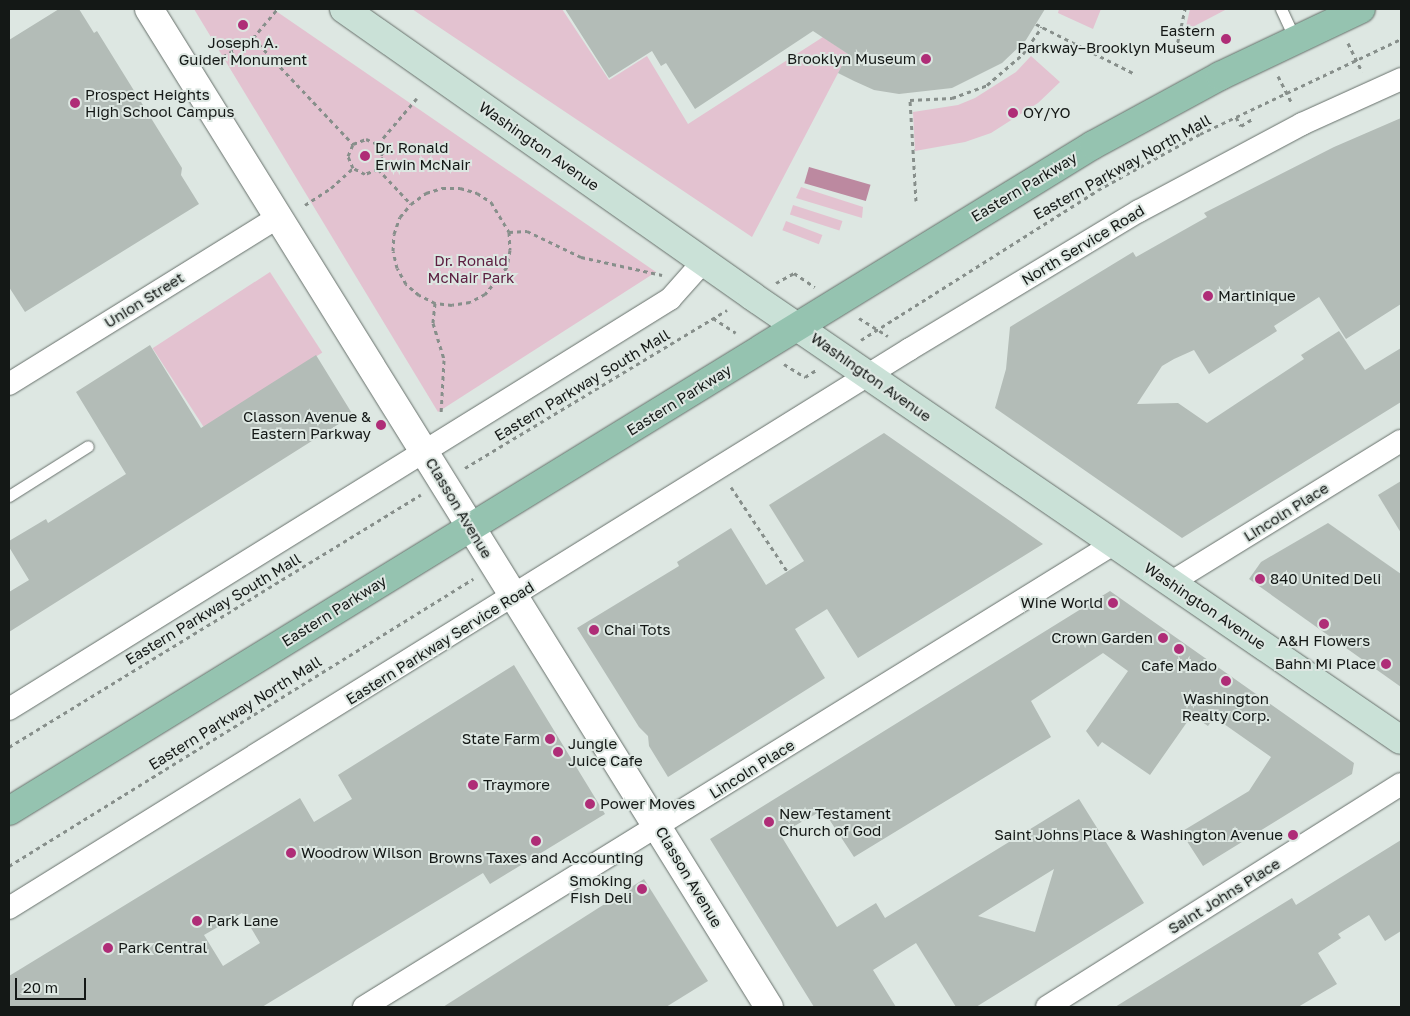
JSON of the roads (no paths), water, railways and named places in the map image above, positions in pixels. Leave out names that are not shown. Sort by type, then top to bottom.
[{"type":"main road","name":"Washington Avenue","points":[[344,9],[703,262],[1401,740]]},
{"type":"main road","name":"Eastern Parkway","points":[[9,811],[1093,145],[1172,101],[1295,39],[1361,9]]},
{"type":"street","name":"Classon Avenue","points":[[149,9],[280,216],[513,597],[769,1007]]},
{"type":"street","name":"North Service Road","points":[[870,376],[1298,115],[1401,79]]},
{"type":"street","name":"Union Street","points":[[9,384],[280,216]]},
{"type":"street","points":[[9,709],[426,453],[670,299],[703,262]]},
{"type":"street","name":"Eastern Parkway Service Road","points":[[9,908],[870,376]]},
{"type":"street","name":"Lincoln Place","points":[[1170,583],[1401,441]]},
{"type":"street","name":"Lincoln Place","points":[[364,1007],[1113,544]]},
{"type":"street","name":"Saint Johns Place","points":[[1046,1007],[1401,784]]},
{"type":"lane","points":[[1281,9],[1295,39]]},
{"type":"lane","points":[[9,496],[88,446]]},
{"type":"place","name":"Joseph A. Guider Monument","points":[[243,25]]},
{"type":"place","name":"Eastern Parkway–Brooklyn Museum","points":[[1226,39]]},
{"type":"place","name":"Brooklyn Museum","points":[[926,59]]},
{"type":"place","name":"Prospect Heights High School Campus","points":[[75,103]]},
{"type":"place","name":"OY/YO","points":[[1013,113]]},
{"type":"place","name":"Dr. Ronald Erwin McNair","points":[[365,156]]},
{"type":"place","name":"Martinique","points":[[1208,296]]},
{"type":"place","name":"Classon Avenue & Eastern Parkway","points":[[381,425]]},
{"type":"place","name":"840 United Deli","points":[[1260,579]]},
{"type":"place","name":"Wine World","points":[[1113,603]]},
{"type":"place","name":"A&H Flowers","points":[[1324,624]]},
{"type":"place","name":"Chai Tots","points":[[594,630]]},
{"type":"place","name":"Crown Garden","points":[[1163,638]]},
{"type":"place","name":"Cafe Mado","points":[[1179,649]]},
{"type":"place","name":"Bahn Mi Place","points":[[1386,664]]},
{"type":"place","name":"Washington Realty Corp.","points":[[1226,681]]},
{"type":"place","name":"State Farm","points":[[550,739]]},
{"type":"place","name":"Jungle Juice Cafe","points":[[558,752]]},
{"type":"place","name":"Traymore","points":[[473,785]]},
{"type":"place","name":"Power Moves","points":[[590,804]]},
{"type":"place","name":"New Testament Church of God","points":[[769,822]]},
{"type":"place","name":"Saint Johns Place & Washington Avenue","points":[[1293,835]]},
{"type":"place","name":"Browns Taxes and Accounting","points":[[536,841]]},
{"type":"place","name":"Woodrow Wilson","points":[[291,853]]},
{"type":"place","name":"Smoking Fish Deli","points":[[642,889]]},
{"type":"place","name":"Park Lane","points":[[197,921]]},
{"type":"place","name":"Park Central","points":[[108,948]]},
{"type":"park label","name":"Dr. Ronald McNair Park","points":[[471,268]]}]
